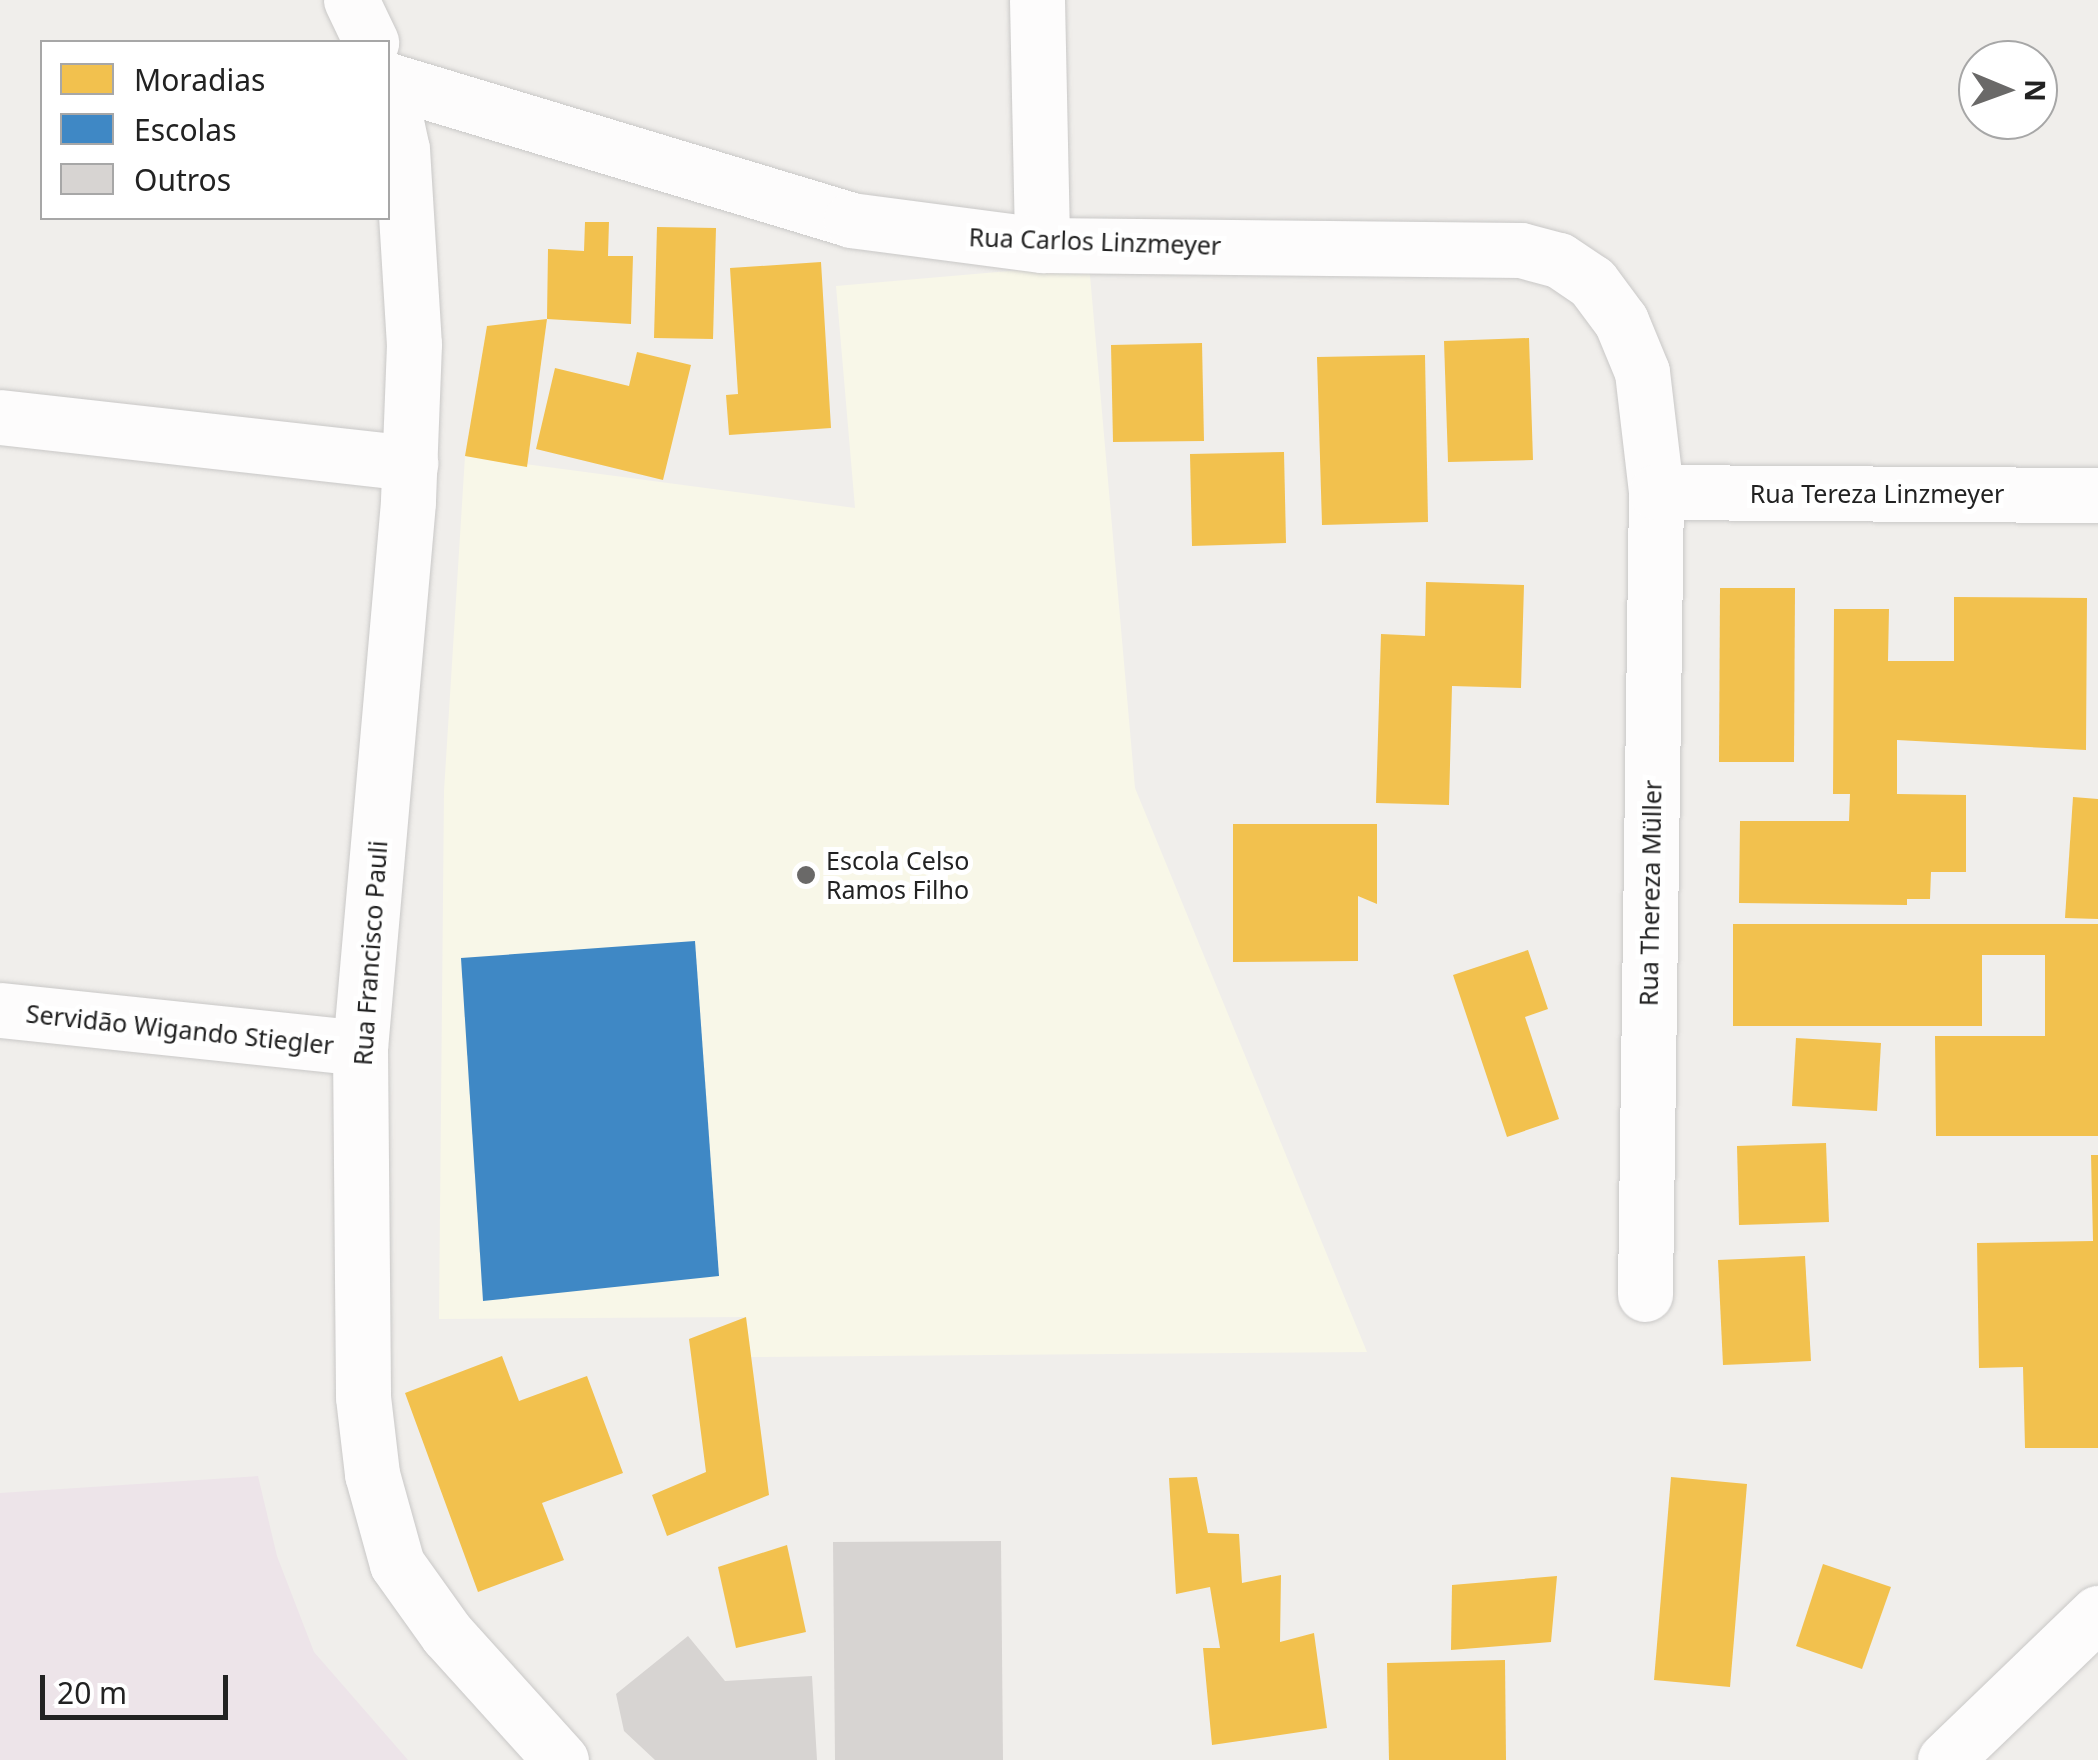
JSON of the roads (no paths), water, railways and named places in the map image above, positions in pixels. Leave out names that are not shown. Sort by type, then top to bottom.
[{"type":"street","points":[[351,0],[369,40]]},
{"type":"street","points":[[1037,0],[1042,245]]},
{"type":"street","name":"Rua Carlos Linzmeyer","points":[[390,84],[771,200],[851,220],[1042,245],[1520,250],[1559,260],[1602,295],[1642,372],[1656,492]]},
{"type":"street","name":"Rua Francisco Pauli","points":[[390,96],[410,229],[410,463],[360,1048],[363,1396],[372,1474],[398,1564],[447,1634],[561,1760]]},
{"type":"street","points":[[0,417],[410,463]]},
{"type":"street","name":"Rua Tereza Linzmeyer","points":[[1656,492],[2098,495]]},
{"type":"street","name":"Rua Thereza Müller","points":[[1645,1294],[1656,492]]},
{"type":"street","name":"Servidão Wigando Stiegler","points":[[0,1010],[360,1048]]},
{"type":"street","points":[[1945,1760],[2098,1614]]},
{"type":"place","name":"Escola Celso Ramos Filho","points":[[806,875]]}]
